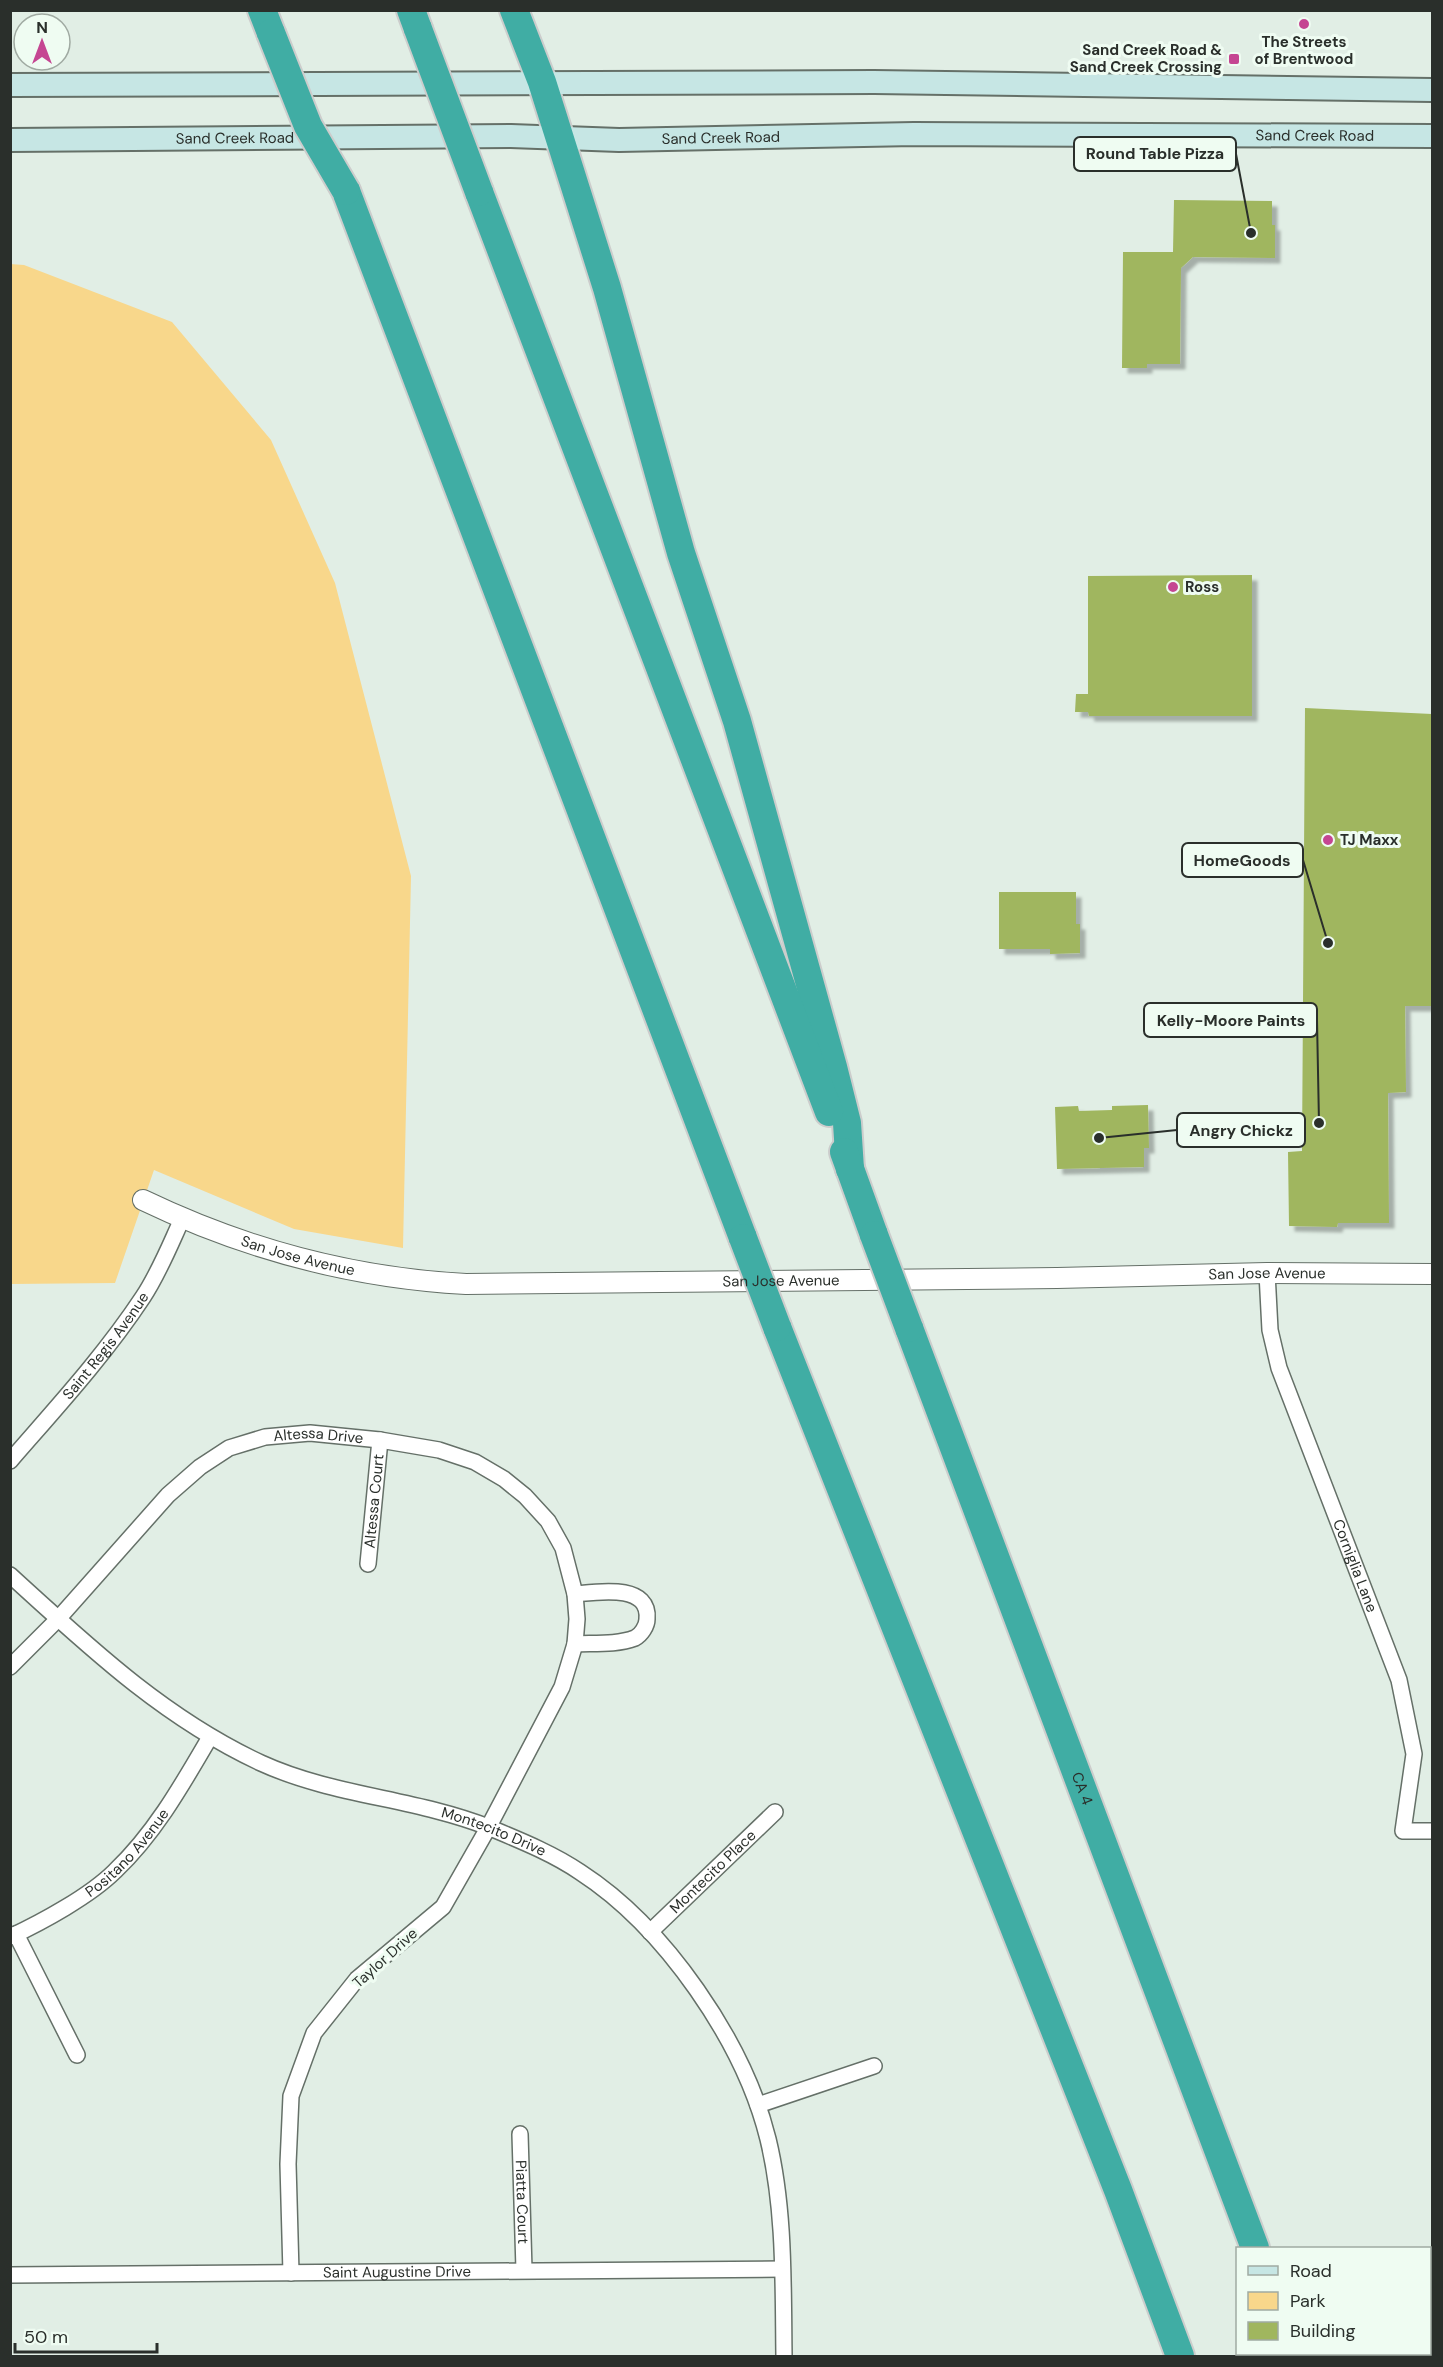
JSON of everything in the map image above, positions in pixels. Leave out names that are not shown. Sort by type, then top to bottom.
[{"type":"highway","points":[[514,10],[542,82],[607,288],[681,553],[737,721],[833,1067],[847,1123],[850,1169]]},
{"type":"highway","name":"CA 4","points":[[414,20],[850,1169],[1255,2247]]},
{"type":"highway","points":[[277,22],[346,191],[777,1327],[1118,2190],[1180,2356]]},
{"type":"main road","points":[[10,85],[874,82],[1432,90]]},
{"type":"main road","name":"Sand Creek Road","points":[[10,140],[558,136],[619,140],[914,134],[1432,136]]},
{"type":"street","name":"San Jose Avenue","points":[[143,1200],[182,1219],[285,1254],[390,1278],[445,1282],[1432,1274]]},
{"type":"street","name":"Saint Regis Avenue","points":[[10,1461],[99,1357],[129,1318],[145,1295],[182,1219]]},
{"type":"street","name":"Corniglia Lane","points":[[1268,1274],[1270,1330],[1280,1368],[1399,1680],[1414,1754],[1403,1831],[1432,1831]]},
{"type":"street","name":"Altessa Drive","points":[[10,1667],[58,1619],[168,1495],[200,1467],[229,1449],[265,1437],[310,1433],[380,1440],[439,1450],[474,1462],[504,1479],[525,1496],[548,1521],[563,1548],[575,1594],[577,1619],[575,1644],[562,1687],[488,1828]]},
{"type":"street","name":"Altessa Court","points":[[368,1564],[380,1440]]},
{"type":"street","name":"Montecito Drive","points":[[10,1575],[100,1656],[168,1710],[210,1737],[262,1764],[302,1780],[444,1811],[540,1850],[581,1872],[614,1898],[650,1932],[684,1972],[711,2010],[758,2105],[768,2142],[777,2197],[782,2269],[784,2356]]},
{"type":"street","points":[[575,1594],[619,1591],[637,1596],[645,1606],[647,1619],[644,1629],[637,1638],[615,1642],[575,1644]]},
{"type":"street","name":"Positano Avenue","points":[[13,1936],[72,1902],[114,1873],[140,1844],[173,1800],[210,1737]]},
{"type":"street","name":"Montecito Place","points":[[650,1932],[775,1812]]},
{"type":"street","name":"Taylor Drive","points":[[291,2273],[288,2164],[291,2096],[314,2033],[357,1979],[443,1907],[488,1828]]},
{"type":"street","points":[[13,1936],[77,2055]]},
{"type":"street","points":[[758,2105],[874,2066]]},
{"type":"street","name":"Piatta Court","points":[[520,2134],[524,2270]]},
{"type":"street","name":"Saint Augustine Drive","points":[[10,2275],[782,2269]]},
{"type":"green space","points":[[10,264],[24,265],[172,322],[271,440],[335,583],[411,876],[403,1248],[294,1229],[154,1170],[115,1283],[11,1284]]},
{"type":"building","points":[[1174,200],[1272,201],[1275,258],[1193,257],[1181,268],[1180,364],[1147,364],[1147,368],[1122,368],[1123,252],[1173,252]]},
{"type":"building","points":[[1252,575],[1252,716],[1089,716],[1088,712],[1075,712],[1076,694],[1088,694],[1088,576]]},
{"type":"building","points":[[1305,708],[1432,714],[1432,1006],[1405,1006],[1406,1092],[1388,1093],[1389,1223],[1338,1223],[1337,1227],[1289,1226],[1288,1152],[1302,1151]]},
{"type":"building","points":[[999,892],[1076,892],[1076,924],[1080,924],[1080,953],[1050,954],[1050,949],[999,949]]},
{"type":"building","points":[[1148,1105],[1149,1148],[1144,1148],[1144,1167],[1057,1169],[1055,1107],[1078,1106],[1079,1111],[1112,1110],[1112,1106]]},
{"type":"place","name":"The Streets of Brentwood","points":[[1304,24]]},
{"type":"place","name":"Sand Creek Road & Sand Creek Crossing","points":[[1234,59]]},
{"type":"place","name":"Round Table Pizza","points":[[1251,233]]},
{"type":"place","name":"Ross","points":[[1173,587]]},
{"type":"place","name":"TJ Maxx","points":[[1328,840]]},
{"type":"place","name":"HomeGoods","points":[[1328,943]]},
{"type":"place","name":"Kelly-Moore Paints","points":[[1319,1123]]},
{"type":"place","name":"Angry Chickz","points":[[1099,1138]]}]
